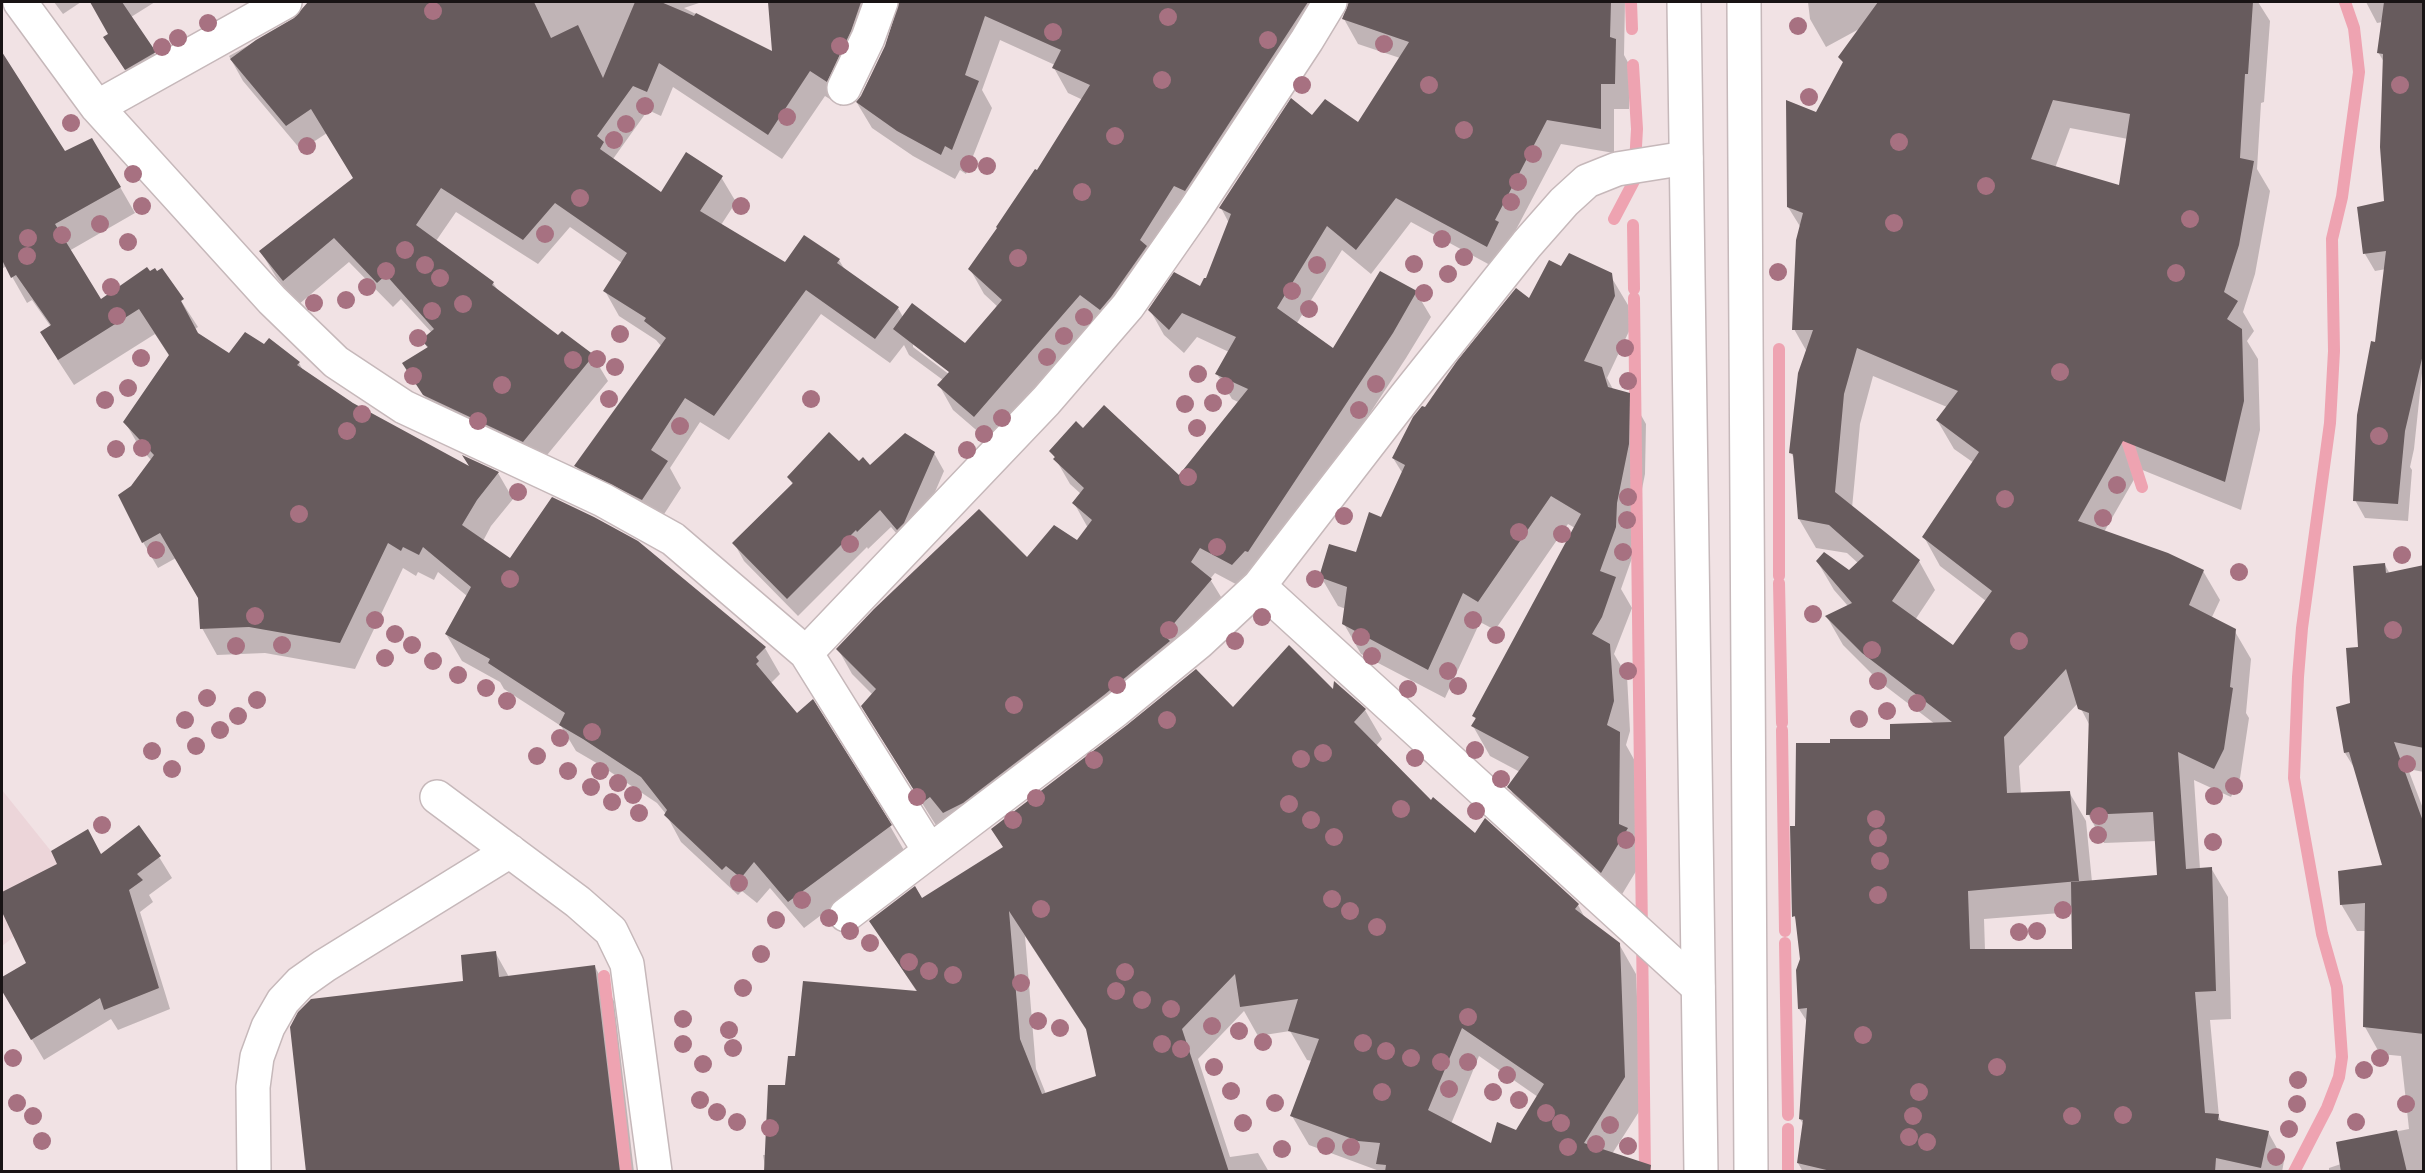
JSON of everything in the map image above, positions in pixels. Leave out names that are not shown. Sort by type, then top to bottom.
[{"type":"street","points":[[20,2],[97,107],[272,300],[336,362],[404,408],[603,500],[673,538],[806,653],[929,850]]},
{"type":"street","points":[[97,107],[285,2]]},
{"type":"street","points":[[844,88],[868,38],[881,2]]},
{"type":"street","points":[[806,653],[1046,402],[1128,306],[1199,203],[1330,2]]},
{"type":"street","points":[[1684,2],[1701,1172]]},
{"type":"street","points":[[1744,2],[1751,1172]]},
{"type":"street","points":[[846,915],[1116,710],[1198,642],[1259,586],[1527,244],[1564,202],[1587,181],[1617,169],[1686,158]]},
{"type":"street","points":[[1259,586],[1698,987]]},
{"type":"street","points":[[437,797],[578,902],[611,931],[627,964],[655,1172]]},
{"type":"street","points":[[254,1172],[253,1087],[257,1057],[268,1027],[283,1001],[300,983],[324,966],[510,851]]},
{"type":"shaded area","points":[[2,790],[79,886],[2,946]]},
{"type":"building","points":[[90,2],[122,2],[156,52],[125,70],[103,37],[108,34]]},
{"type":"building","points":[[308,2],[534,2],[551,38],[578,25],[603,78],[635,2],[661,2],[694,16],[696,13],[772,51],[768,2],[861,2],[851,31],[827,82],[810,71],[768,135],[659,63],[647,92],[633,86],[597,136],[604,142],[600,149],[661,192],[686,152],[723,176],[700,211],[785,262],[804,235],[840,259],[837,263],[899,307],[875,339],[806,290],[714,416],[685,398],[651,450],[668,461],[642,500],[574,466],[666,338],[644,321],[646,318],[603,291],[627,253],[555,203],[523,240],[441,188],[416,225],[494,282],[492,285],[558,335],[562,331],[594,355],[523,442],[423,395],[402,363],[428,347],[421,340],[434,329],[386,275],[377,283],[334,238],[283,281],[259,251],[353,178],[311,109],[286,126],[230,59],[256,40],[294,18]]},
{"type":"building","points":[[899,2],[1308,2],[1185,191],[1174,186],[1140,240],[1147,246],[1111,297],[1100,310],[1080,295],[974,417],[937,385],[949,372],[893,329],[912,303],[965,343],[1002,300],[968,269],[1035,169],[1037,170],[1090,85],[1052,68],[1061,50],[985,16],[965,75],[979,81],[952,150],[945,146],[941,155],[897,131],[856,102],[885,46]]},
{"type":"building","points":[[1349,2],[1611,2],[1610,37],[1616,39],[1615,84],[1601,84],[1601,129],[1547,120],[1495,220],[1499,222],[1487,247],[1396,198],[1356,250],[1327,226],[1277,308],[1333,348],[1380,271],[1417,291],[1393,333],[1248,552],[1245,551],[1232,565],[1200,548],[1191,562],[1212,579],[1164,635],[1170,641],[1104,695],[963,803],[943,813],[930,797],[922,803],[861,706],[876,689],[836,649],[874,609],[979,509],[1027,557],[1054,525],[1077,540],[1092,520],[1072,503],[1084,488],[1053,459],[1055,457],[1049,451],[1076,421],[1083,428],[1104,405],[1179,475],[1248,389],[1215,374],[1236,337],[1182,313],[1169,330],[1148,310],[1174,272],[1200,286],[1206,278],[1231,214],[1219,208],[1291,98],[1312,115],[1325,99],[1358,122],[1409,42],[1342,19]]},
{"type":"building","points":[[1878,2],[2253,2],[2248,74],[2245,74],[2240,158],[2254,161],[2239,245],[2224,292],[2238,301],[2227,319],[2242,329],[2244,401],[2225,482],[2123,441],[2078,521],[2168,553],[2204,570],[2189,605],[2236,629],[2230,687],[2233,688],[2224,749],[2214,769],[2178,752],[2186,869],[2212,867],[2216,991],[2195,992],[2205,1113],[2219,1114],[2218,1120],[2269,1131],[2261,1168],[2216,1158],[2215,1172],[1835,1172],[1797,1163],[1803,1120],[1799,1119],[1807,1008],[1798,1009],[1796,970],[1800,959],[1795,916],[1792,917],[1790,826],[1795,826],[1796,743],[1830,743],[1830,739],[1890,739],[1890,724],[1952,722],[1862,653],[1825,616],[1852,603],[1816,561],[1824,552],[1849,570],[1864,556],[1829,525],[1798,519],[1793,454],[1789,453],[1798,373],[1813,330],[1792,330],[1796,240],[1803,213],[1787,207],[1786,100],[1816,112],[1843,62],[1838,57]],"holes":[[[2053,100],[2130,114],[2119,185],[2031,159]],[[1857,348],[1958,391],[1936,420],[1979,452],[1922,537],[1992,591],[1953,645],[1892,601],[1920,560],[1835,492],[1844,394]],[[2066,669],[2078,709],[2089,713],[2086,815],[2153,812],[2157,875],[2071,882],[2072,949],[1970,949],[1968,891],[2079,881],[2070,791],[2007,793],[2004,737]]]},
{"type":"building","points":[[2384,2],[2424,2],[2424,350],[2405,431],[2398,504],[2353,501],[2357,415],[2371,341],[2375,342],[2386,251],[2363,254],[2357,207],[2384,201],[2380,147],[2383,54],[2377,53]]},
{"type":"building","points":[[2,52],[65,151],[92,138],[121,187],[55,224],[101,299],[147,267],[150,271],[162,268],[184,299],[181,301],[198,333],[229,353],[245,332],[264,344],[269,338],[300,362],[297,365],[353,403],[469,466],[462,455],[499,472],[477,500],[462,525],[510,558],[552,497],[638,541],[766,647],[756,657],[759,661],[756,664],[797,713],[813,699],[892,825],[788,902],[754,862],[741,878],[726,866],[722,870],[664,815],[667,810],[641,777],[559,725],[565,713],[488,663],[490,659],[445,634],[471,587],[423,547],[419,555],[403,547],[401,551],[388,543],[340,643],[249,627],[200,629],[198,598],[160,533],[142,543],[118,495],[131,486],[154,455],[123,422],[169,355],[139,309],[58,360],[40,332],[51,325],[16,275],[11,278],[2,260]]},
{"type":"building","points":[[1569,253],[1612,273],[1615,296],[1584,361],[1602,367],[1608,387],[1630,393],[1629,444],[1617,503],[1616,527],[1600,571],[1616,577],[1602,617],[1592,634],[1610,644],[1614,701],[1607,725],[1620,732],[1619,824],[1628,828],[1601,873],[1507,787],[1529,757],[1471,726],[1476,718],[1472,716],[1581,514],[1551,496],[1478,602],[1463,593],[1428,670],[1342,624],[1347,587],[1319,577],[1329,544],[1356,552],[1369,512],[1381,517],[1405,465],[1392,458],[1413,417],[1422,406],[1425,407],[1457,361],[1516,288],[1529,298],[1549,260],[1561,266]]},
{"type":"building","points":[[829,432],[859,461],[863,457],[870,465],[905,433],[935,452],[904,523],[897,530],[880,510],[857,532],[856,530],[787,599],[732,543],[793,483],[787,477]]},
{"type":"building","points":[[2385,563],[2386,573],[2424,565],[2424,748],[2394,742],[2424,824],[2424,1034],[2363,1027],[2365,903],[2340,905],[2338,871],[2382,865],[2349,752],[2344,753],[2336,707],[2350,703],[2346,648],[2358,647],[2353,566]]},
{"type":"building","points":[[1289,645],[1333,689],[1334,681],[1366,709],[1354,722],[1431,800],[1433,797],[1475,833],[1485,818],[1579,904],[1575,909],[1620,943],[1625,1077],[1584,1143],[1651,1165],[1650,1172],[1385,1172],[1386,1165],[1376,1164],[1380,1143],[1358,1141],[1290,1116],[1319,1039],[1288,1031],[1298,999],[1240,1007],[1235,974],[1182,1029],[1229,1172],[764,1172],[768,1085],[785,1085],[788,1056],[795,1056],[803,981],[917,991],[869,921],[915,886],[922,898],[1003,847],[991,829],[1196,669],[1233,707]],"holes":[[[1009,911],[1086,1029],[1096,1076],[1042,1094],[1020,1039]],[[1462,1028],[1544,1084],[1516,1130],[1497,1122],[1491,1143],[1428,1110]]]},
{"type":"building","points":[[139,825],[161,856],[137,874],[143,880],[129,890],[159,988],[104,1010],[100,998],[31,1040],[2,991],[2,977],[26,963],[2,912],[2,892],[57,864],[51,851],[88,829],[101,854]]},
{"type":"building","points":[[496,951],[499,977],[595,965],[620,1172],[306,1172],[290,1027],[298,1012],[311,999],[463,981],[461,955]]},
{"type":"building","points":[[2397,1130],[2407,1172],[2341,1172],[2336,1142]]},
{"type":"waterway","points":[[1631,2],[1632,29]]},
{"type":"waterway","points":[[2294,1172],[2327,1108],[2339,1077],[2342,1057],[2337,987],[2322,934],[2294,778],[2302,628],[2330,423],[2334,351],[2332,239],[2342,197],[2359,72],[2354,28],[2345,2]]},
{"type":"waterway","points":[[1614,219],[1634,181],[1637,129],[1633,65]]},
{"type":"waterway","points":[[1633,225],[1634,289]]},
{"type":"waterway","points":[[1634,298],[1645,1172]]},
{"type":"waterway","points":[[1779,349],[1779,576]]},
{"type":"waterway","points":[[2123,428],[2142,487]]},
{"type":"waterway","points":[[1779,583],[1782,723]]},
{"type":"waterway","points":[[1782,730],[1785,931]]},
{"type":"waterway","points":[[1785,943],[1788,1115]]},
{"type":"waterway","points":[[604,976],[626,1172]]},
{"type":"waterway","points":[[1788,1129],[1788,1172]]}]
